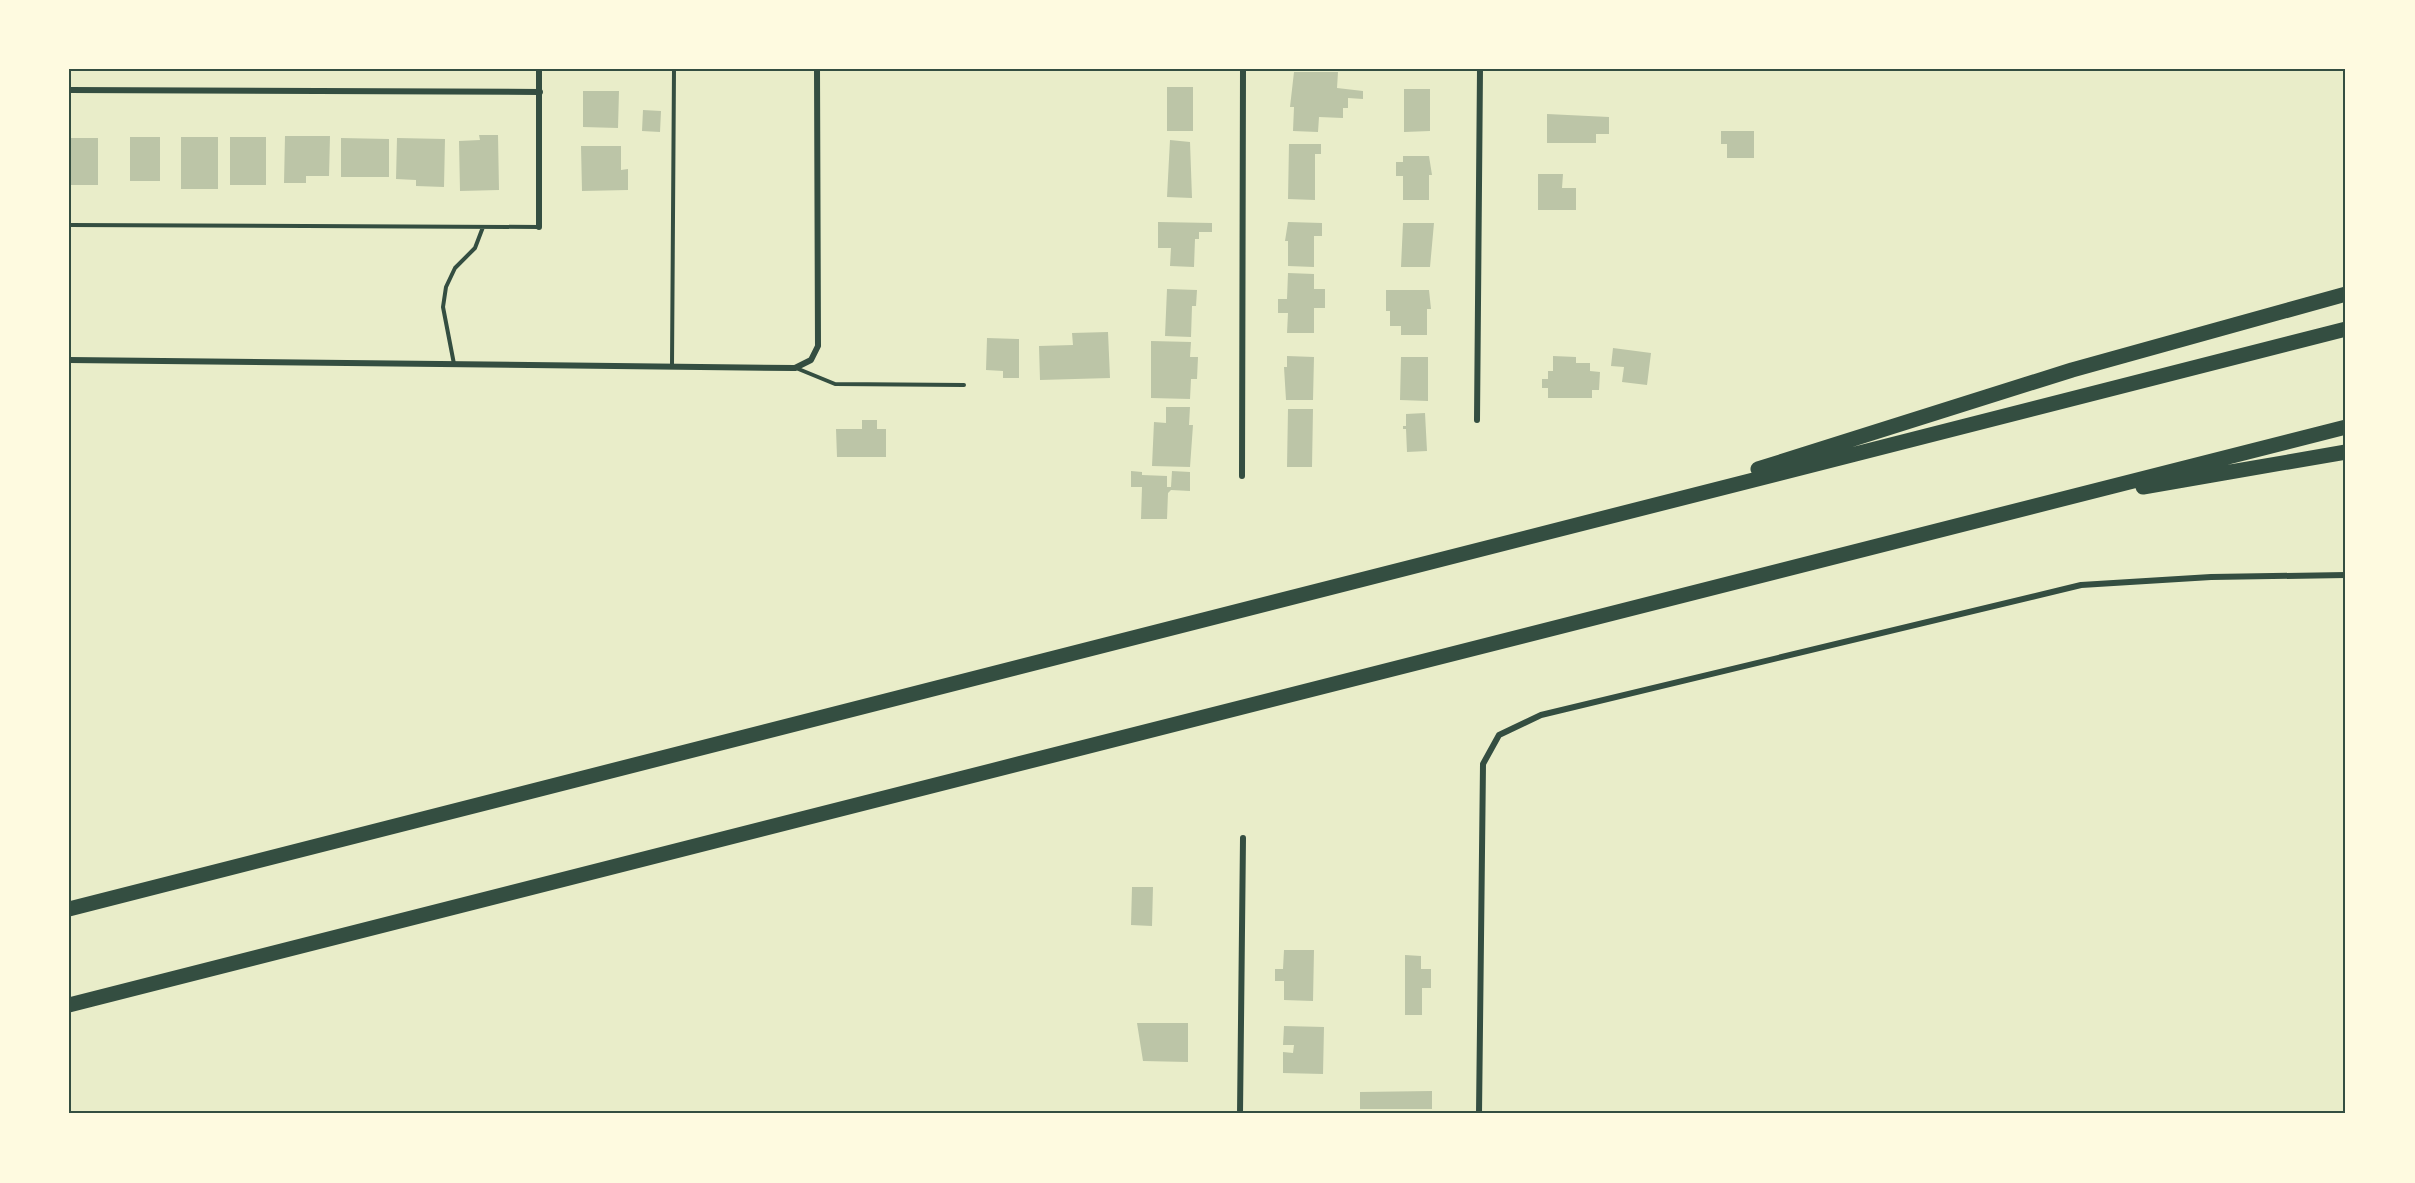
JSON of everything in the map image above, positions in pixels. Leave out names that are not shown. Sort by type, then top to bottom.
[{"type":"highway","points":[[1598,519],[2072,370],[2346,294]]},
{"type":"highway","points":[[69,909],[2346,329]]},
{"type":"highway","points":[[69,1005],[2346,427]]},
{"type":"highway","points":[[2021,509],[2346,452]]},
{"type":"street","points":[[539,69],[539,227]]},
{"type":"street","points":[[69,360],[795,368],[811,360],[818,346],[817,69]]},
{"type":"street","points":[[1242,476],[1243,69]]},
{"type":"street","points":[[1477,420],[1480,69]]},
{"type":"street","points":[[69,90],[540,93]]},
{"type":"street","points":[[1479,1114],[1483,764],[1499,735],[1542,715],[2080,585],[2211,577],[2346,575]]},
{"type":"street","points":[[1240,1114],[1243,838]]},
{"type":"lane","points":[[672,366],[674,69]]},
{"type":"lane","points":[[69,225],[539,227]]},
{"type":"lane","points":[[454,364],[443,307],[446,287],[455,268],[475,248],[483,227]]},
{"type":"lane","points":[[795,368],[835,384],[964,385]]},
{"type":"building","points":[[1294,72],[1338,72],[1337,88],[1363,91],[1363,99],[1348,98],[1348,108],[1343,108],[1343,118],[1319,117],[1318,132],[1293,131],[1294,107],[1290,107]]},
{"type":"building","points":[[1167,87],[1193,87],[1193,131],[1167,131]]},
{"type":"building","points":[[1404,89],[1430,89],[1430,131],[1404,132]]},
{"type":"building","points":[[583,91],[619,91],[618,128],[583,127]]},
{"type":"building","points":[[643,110],[661,111],[660,132],[642,131]]},
{"type":"building","points":[[1547,114],[1609,117],[1609,134],[1596,134],[1596,143],[1547,143]]},
{"type":"building","points":[[1721,131],[1754,131],[1754,158],[1727,158],[1727,144],[1721,144]]},
{"type":"building","points":[[479,135],[498,135],[499,190],[460,191],[459,141],[480,140]]},
{"type":"building","points":[[285,136],[330,136],[329,176],[306,176],[306,183],[284,183]]},
{"type":"building","points":[[130,137],[160,137],[160,181],[130,181]]},
{"type":"building","points":[[181,137],[218,137],[218,189],[181,189]]},
{"type":"building","points":[[230,137],[266,137],[266,185],[230,185]]},
{"type":"building","points":[[69,138],[98,138],[98,185],[69,185]]},
{"type":"building","points":[[341,138],[389,139],[389,177],[341,177]]},
{"type":"building","points":[[397,138],[445,139],[444,187],[416,186],[416,180],[396,179]]},
{"type":"building","points":[[1170,140],[1190,142],[1192,198],[1167,197]]},
{"type":"building","points":[[1289,144],[1321,144],[1321,154],[1315,154],[1315,200],[1288,199]]},
{"type":"building","points":[[581,146],[621,146],[621,170],[628,169],[628,190],[582,191]]},
{"type":"building","points":[[1403,156],[1429,156],[1432,175],[1429,175],[1429,200],[1403,200],[1403,176],[1396,176],[1396,162],[1403,162]]},
{"type":"building","points":[[1538,174],[1563,174],[1562,188],[1576,188],[1576,210],[1538,210]]},
{"type":"building","points":[[1158,222],[1212,223],[1212,232],[1199,232],[1199,239],[1195,239],[1194,267],[1170,266],[1171,248],[1158,248]]},
{"type":"building","points":[[1288,222],[1322,223],[1322,236],[1314,236],[1314,267],[1288,266],[1288,241],[1285,241]]},
{"type":"building","points":[[1403,223],[1434,223],[1430,267],[1401,267]]},
{"type":"building","points":[[1288,273],[1314,274],[1314,289],[1325,289],[1325,308],[1314,308],[1314,333],[1287,333],[1288,313],[1278,313],[1278,299],[1287,299]]},
{"type":"building","points":[[1167,289],[1197,290],[1196,306],[1192,306],[1191,337],[1165,336]]},
{"type":"building","points":[[1386,290],[1429,290],[1431,309],[1427,309],[1427,335],[1401,335],[1401,326],[1390,326],[1390,311],[1386,311]]},
{"type":"building","points":[[1108,332],[1110,378],[1040,380],[1039,346],[1073,345],[1072,333]]},
{"type":"building","points":[[987,338],[1019,339],[1019,378],[1003,378],[1003,371],[986,370]]},
{"type":"building","points":[[1151,341],[1191,342],[1190,357],[1198,357],[1197,379],[1191,379],[1190,399],[1151,398]]},
{"type":"building","points":[[1613,348],[1651,353],[1647,385],[1622,382],[1624,367],[1611,366]]},
{"type":"building","points":[[1287,356],[1314,357],[1313,400],[1286,400],[1284,367],[1287,367]]},
{"type":"building","points":[[1553,356],[1576,357],[1576,363],[1590,363],[1590,371],[1600,372],[1599,390],[1592,390],[1592,398],[1548,398],[1548,388],[1542,388],[1542,379],[1548,379],[1548,371],[1553,371]]},
{"type":"building","points":[[1401,357],[1428,357],[1428,401],[1400,400]]},
{"type":"building","points":[[1166,407],[1190,407],[1189,425],[1193,425],[1190,467],[1152,466],[1154,422],[1166,423]]},
{"type":"building","points":[[1288,409],[1313,409],[1312,467],[1287,467]]},
{"type":"building","points":[[1425,413],[1427,451],[1407,452],[1406,429],[1403,429],[1403,426],[1406,426],[1406,414]]},
{"type":"building","points":[[862,420],[877,420],[877,429],[886,429],[886,457],[837,457],[836,429],[862,429]]},
{"type":"building","points":[[1131,471],[1142,472],[1142,475],[1167,476],[1167,487],[1171,487],[1172,471],[1190,472],[1190,491],[1171,490],[1168,493],[1167,519],[1141,519],[1142,487],[1131,487]]},
{"type":"building","points":[[1132,887],[1153,887],[1152,926],[1131,925]]},
{"type":"building","points":[[1284,950],[1314,950],[1313,1001],[1284,1000],[1284,981],[1275,981],[1275,969],[1283,969]]},
{"type":"building","points":[[1405,955],[1421,956],[1421,969],[1431,969],[1431,988],[1422,988],[1422,1015],[1405,1015]]},
{"type":"building","points":[[1137,1023],[1188,1023],[1188,1062],[1143,1061]]},
{"type":"building","points":[[1284,1026],[1324,1027],[1323,1074],[1283,1073],[1283,1052],[1293,1053],[1294,1045],[1283,1045]]},
{"type":"building","points":[[1432,1091],[1432,1109],[1360,1109],[1360,1092]]}]
